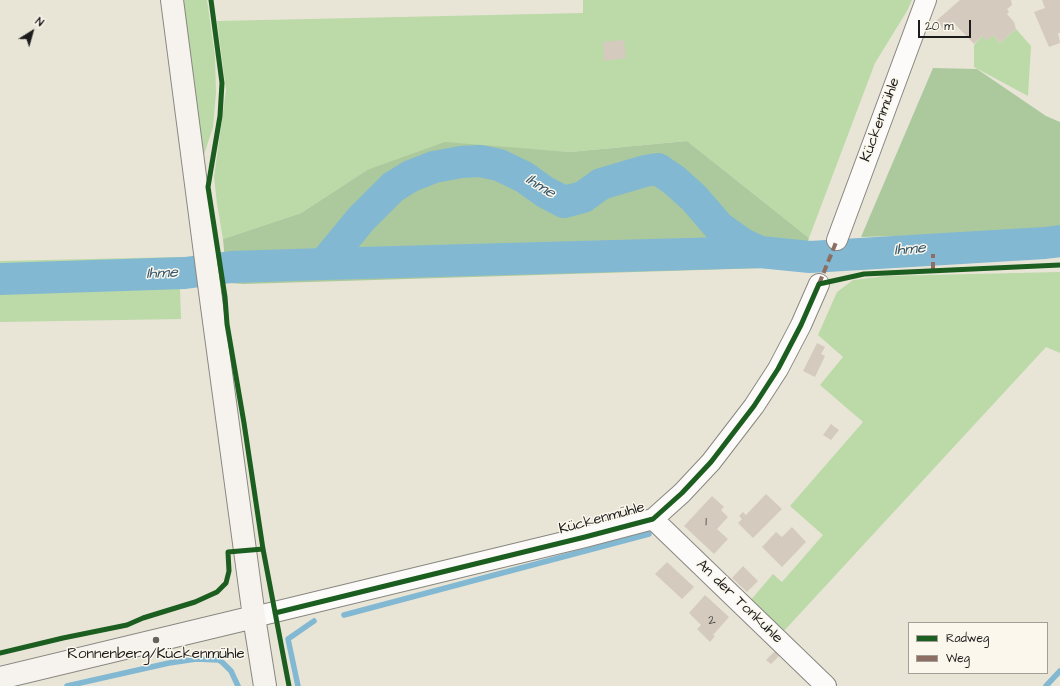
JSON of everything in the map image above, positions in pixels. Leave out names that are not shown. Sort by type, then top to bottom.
[{"type":"main road","points":[[172,0],[204,242],[210,299],[254,617],[266,686]]},
{"type":"main road","points":[[0,678],[254,617]]},
{"type":"street","name":"Kückenmühle","points":[[837,240],[926,0]]},
{"type":"street","name":"Kückenmühle","points":[[254,617],[585,537],[653,519],[682,493],[711,462],[754,406],[778,369],[801,325],[819,284]]},
{"type":"street","name":"An der Tonkuhle","points":[[653,519],[826,686]]},
{"type":"green space","points":[[182,0],[207,0],[215,56],[216,93],[213,127],[202,161]]},
{"type":"green space","points":[[583,0],[912,0],[907,11],[875,63],[809,238],[687,141],[570,152],[525,149],[367,170],[301,213],[223,239],[214,177],[226,90],[217,21],[583,13]]},
{"type":"green space","points":[[1016,29],[1031,46],[1028,96],[974,67],[974,45],[982,36],[993,35],[1000,43]]},
{"type":"green space","points":[[933,68],[977,69],[1046,116],[1060,122],[1060,231],[861,237]]},
{"type":"green space","points":[[687,141],[809,238],[799,267],[244,284],[227,283],[223,239],[301,213],[367,170],[445,142],[570,152]]},
{"type":"green space","points":[[179,257],[181,319],[0,322],[0,261]]},
{"type":"green space","points":[[1060,272],[1060,353],[1046,347],[783,632],[750,601],[773,574],[782,582],[823,535],[790,506],[863,422],[820,385],[843,357],[818,335],[837,292],[853,280],[885,276]]},
{"type":"building","points":[[960,0],[1011,0],[1012,5],[1007,9],[1009,12],[1007,14],[1014,22],[1016,29],[1000,43],[993,35],[987,41],[982,36],[974,44],[953,22],[944,30],[936,21]]},
{"type":"building","points":[[1042,0],[1060,0],[1060,33],[1058,33],[1060,43],[1049,47],[1034,12],[1045,8]]},
{"type":"building","points":[[624,40],[626,58],[604,61],[603,42]]},
{"type":"building","points":[[817,343],[825,347],[821,354],[825,356],[815,377],[803,371]]},
{"type":"building","points":[[831,424],[839,430],[831,440],[823,435]]},
{"type":"building","points":[[766,494],[782,509],[753,538],[738,523],[742,519],[739,516],[743,512],[746,515]]},
{"type":"building","points":[[712,496],[724,507],[721,510],[728,517],[717,529],[728,539],[714,554],[684,526]]},
{"type":"building","points":[[792,527],[806,542],[782,567],[762,547],[776,532],[782,537]]},
{"type":"building","points":[[667,562],[694,587],[682,599],[655,574]]},
{"type":"building","points":[[743,566],[758,581],[747,592],[732,578]]},
{"type":"building","points":[[705,595],[729,617],[713,635],[715,636],[710,642],[697,629],[701,625],[689,613]]},
{"type":"building","points":[[775,651],[780,655],[771,664],[766,660]]},
{"type":"waterway","name":"Ihme","points":[[0,279],[185,273],[231,267],[324,264],[361,219],[393,187],[411,176],[434,167],[461,162],[480,161],[499,165],[524,177],[545,192],[564,202],[583,197],[601,184],[645,171],[658,169],[674,180],[694,198],[719,227],[743,244],[760,252],[810,257],[1060,241]]},
{"type":"waterway","name":"Ihme","points":[[324,264],[760,252]]},
{"type":"waterway","points":[[344,615],[649,534]]},
{"type":"waterway","points":[[298,686],[288,639],[314,621]]},
{"type":"waterway","points":[[67,686],[169,663],[196,659],[219,660],[231,671],[238,686]]},
{"type":"waterway","points":[[1046,686],[1060,671]]},
{"type":"marked path","points":[[819,284],[837,240]]},
{"type":"marked path","points":[[933,254],[933,270]]},
{"type":"cycle path","points":[[211,0],[222,83],[220,116],[208,187],[225,297],[227,324],[263,549],[289,686]]},
{"type":"cycle path","points":[[275,613],[653,519],[682,493],[711,462],[754,406],[778,369],[801,325],[819,284],[864,274],[1060,265]]},
{"type":"cycle path","points":[[0,653],[127,625],[143,618],[195,602],[217,592],[226,583],[229,571],[228,552],[263,549]]},
{"type":"place","name":"Ronnenberg/Kückenmühle","points":[[156,640]]}]
